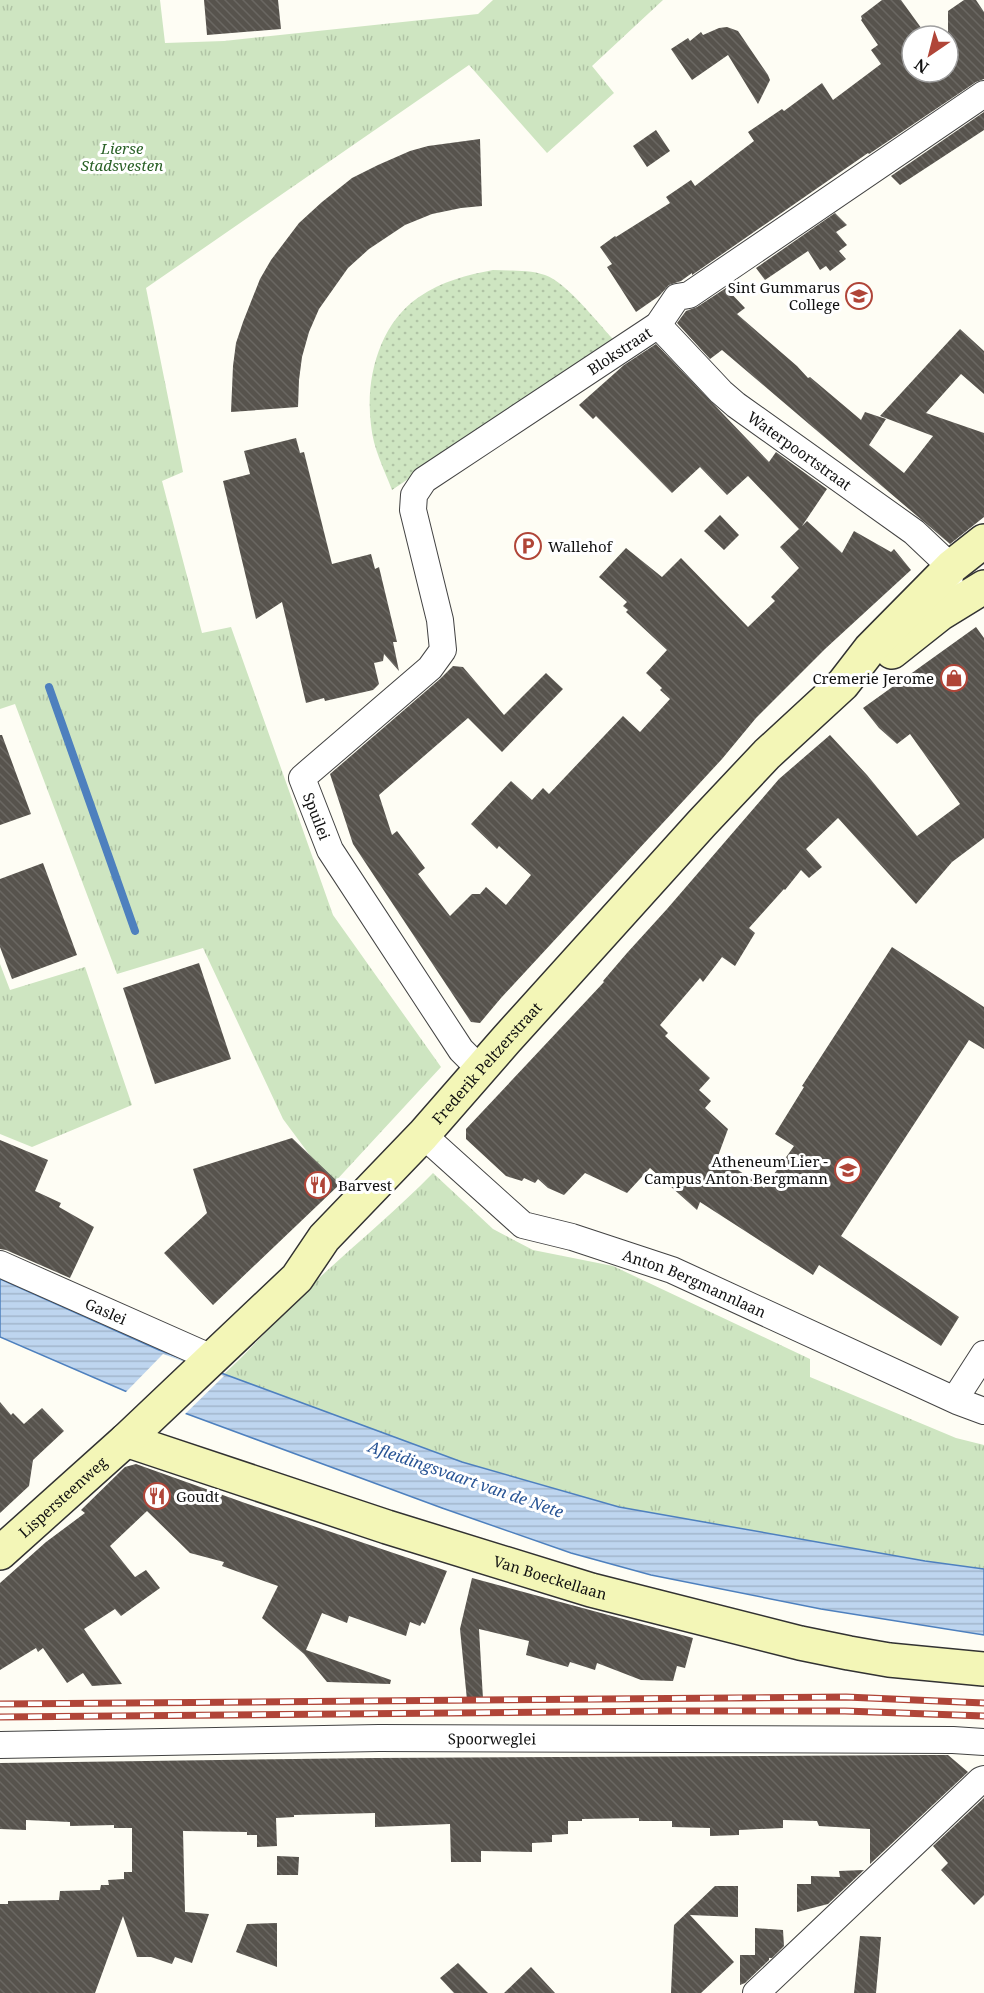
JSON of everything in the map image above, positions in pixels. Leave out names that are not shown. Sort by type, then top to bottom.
[{"type":"street","name":"Blokstraat","points":[[413,510],[414,495],[424,480],[658,326],[677,297],[689,295],[759,249],[984,94]]},
{"type":"street","name":"Waterpoortstraat","points":[[658,326],[736,405],[914,532],[951,567]]},
{"type":"street","name":"Spuilei","points":[[413,510],[440,620],[443,650],[430,668],[302,778],[334,856],[461,1050],[480,1069]]},
{"type":"street","name":"Frederik Peltzerstraat","points":[[126,1440],[297,1278],[324,1238],[423,1135],[480,1069],[767,754],[843,684],[870,649],[951,567],[984,541]]},
{"type":"street","points":[[940,614],[948,600],[951,567]]},
{"type":"street","name":"Frederik Peltzerstraat","points":[[843,684],[870,668],[940,614],[984,587]]},
{"type":"street","name":"Anton Bergmannlaan","points":[[423,1135],[523,1225],[572,1237],[672,1270],[984,1411]]},
{"type":"street","name":"Gaslei","points":[[0,1264],[208,1362]]},
{"type":"street","points":[[955,1399],[984,1354]]},
{"type":"street","name":"Lispersteenweg","points":[[0,1553],[126,1440]]},
{"type":"street","name":"Van Boeckellaan","points":[[126,1440],[387,1527],[591,1590],[849,1653],[889,1660],[984,1669]]},
{"type":"street","name":"Spoorweglei","points":[[0,1745],[379,1738],[984,1742]]},
{"type":"street","points":[[756,1993],[984,1779]]},
{"type":"green space","name":"Lierse Stadsvesten","points":[[0,0],[160,0],[165,43],[224,41],[478,14],[493,0],[663,0],[592,66],[614,93],[547,153],[469,65],[146,288],[183,472],[162,481],[202,633],[231,627],[333,915],[441,1067],[332,1185],[283,1119],[203,948],[117,974],[15,704],[0,709]]},
{"type":"green space","points":[[493,270],[532,272],[554,279],[572,294],[613,339],[392,490],[374,442],[370,407],[373,371],[385,337],[405,308],[428,291],[455,279]]},
{"type":"green space","points":[[0,964],[10,990],[85,967],[132,1105],[32,1147],[0,1134]]},
{"type":"green space","points":[[433,1173],[493,1229],[533,1250],[613,1266],[810,1359],[810,1377],[956,1438],[984,1445],[984,1569],[925,1561],[619,1507],[462,1462],[224,1374],[298,1298]]},
{"type":"water","name":"Afleidingsvaart van de Nete","points":[[0,1279],[159,1350],[462,1462],[619,1507],[925,1561],[984,1569],[984,1635],[821,1609],[651,1575],[571,1553],[442,1508],[125,1391],[0,1337]]},
{"type":"pier","points":[[163,1354],[224,1376],[183,1416],[124,1394]]},
{"type":"building","points":[[204,0],[278,0],[281,29],[207,35]]},
{"type":"building","points":[[882,0],[901,0],[918,24],[900,24],[900,84],[960,84],[960,24],[948,24],[948,11],[964,0],[976,0],[984,12],[984,79],[868,153],[692,275],[692,273],[681,281],[669,285],[659,296],[636,312],[607,267],[612,264],[600,247],[670,203],[666,197],[691,180],[695,186],[754,141],[748,132],[782,109],[784,111],[822,83],[833,100],[881,64],[871,50],[878,45],[861,20],[861,16]]},
{"type":"building","points":[[727,27],[738,31],[768,75],[770,80],[758,104],[728,55],[692,80],[671,49],[688,38],[690,41],[701,32],[703,35]]},
{"type":"building","points":[[984,112],[984,130],[900,185],[891,176]]},
{"type":"building","points":[[656,130],[670,151],[647,167],[633,146]]},
{"type":"building","points":[[480,139],[482,206],[432,214],[405,225],[369,249],[348,268],[319,309],[309,332],[302,357],[298,407],[231,412],[236,343],[243,322],[260,279],[271,260],[299,223],[352,178],[378,165],[428,146]]},
{"type":"building","points":[[835,213],[847,225],[836,232],[847,245],[839,251],[846,259],[830,271],[826,266],[820,270],[808,251],[765,280],[756,268]]},
{"type":"building","points":[[726,288],[745,308],[737,314],[808,378],[810,377],[861,420],[865,412],[886,419],[869,445],[904,473],[933,436],[880,416],[960,329],[984,351],[984,394],[961,374],[926,413],[984,433],[984,517],[950,544],[722,350],[710,359],[677,323],[686,311],[697,307]]},
{"type":"building","points":[[656,344],[769,462],[776,452],[827,489],[802,526],[807,521],[842,553],[854,531],[891,552],[894,549],[911,570],[825,649],[756,718],[722,759],[480,1023],[471,1022],[353,844],[330,774],[453,666],[463,667],[504,715],[546,673],[563,689],[502,752],[468,718],[379,795],[392,835],[397,831],[425,868],[418,874],[450,916],[472,894],[480,894],[486,887],[506,905],[531,875],[499,846],[497,849],[471,824],[511,781],[532,800],[543,788],[549,794],[623,716],[640,732],[670,699],[646,673],[667,650],[626,612],[628,610],[623,606],[627,602],[599,577],[626,548],[662,577],[681,558],[748,627],[775,601],[771,597],[799,568],[780,547],[799,529],[748,476],[727,495],[700,467],[672,493],[596,416],[593,419],[579,405],[624,365]]},
{"type":"building","points":[[296,438],[300,453],[304,452],[332,564],[371,554],[375,569],[379,567],[397,642],[393,642],[399,671],[384,654],[383,661],[374,663],[379,684],[373,690],[306,703],[282,602],[256,619],[223,481],[250,474],[244,451]]},
{"type":"building","points":[[720,515],[739,535],[724,550],[704,531]]},
{"type":"building","points":[[976,627],[984,638],[984,838],[952,862],[916,904],[838,818],[806,849],[822,867],[809,878],[801,870],[749,928],[755,933],[735,966],[722,957],[703,982],[700,978],[660,1025],[668,1033],[665,1036],[710,1078],[699,1090],[711,1101],[705,1108],[728,1129],[718,1156],[764,1188],[794,1146],[775,1134],[804,1087],[802,1086],[892,947],[984,1007],[984,1049],[969,1040],[841,1236],[959,1317],[941,1346],[819,1265],[813,1275],[700,1202],[697,1210],[650,1168],[627,1193],[585,1173],[564,1195],[548,1188],[538,1179],[535,1183],[524,1178],[522,1181],[506,1176],[466,1139],[466,1129],[604,982],[779,779],[830,735],[867,775],[917,836],[960,804],[910,734],[897,744],[879,728],[863,708]]},
{"type":"building","points":[[0,735],[2,735],[31,814],[0,825]]},
{"type":"building","points":[[43,863],[77,955],[12,979],[0,947],[0,879]]},
{"type":"building","points":[[199,963],[231,1059],[155,1084],[123,988]]},
{"type":"building","points":[[292,1138],[340,1184],[213,1305],[164,1253],[207,1213],[193,1169]]},
{"type":"building","points":[[0,1140],[48,1160],[35,1191],[61,1203],[59,1207],[94,1227],[70,1278],[0,1249]]},
{"type":"building","points":[[0,1402],[11,1415],[13,1413],[24,1424],[42,1408],[64,1431],[33,1460],[29,1486],[0,1513]]},
{"type":"building","points":[[136,1464],[447,1571],[425,1624],[422,1622],[420,1626],[410,1622],[406,1636],[349,1616],[347,1623],[322,1613],[306,1650],[391,1680],[390,1684],[327,1682],[304,1654],[262,1618],[278,1586],[222,1566],[224,1562],[190,1553],[147,1511],[110,1546],[135,1577],[146,1570],[160,1588],[121,1616],[115,1609],[84,1629],[122,1684],[92,1686],[83,1673],[67,1683],[43,1648],[38,1652],[36,1648],[0,1670],[0,1583],[46,1542],[85,1513],[81,1510],[125,1467]]},
{"type":"building","points":[[472,1578],[693,1638],[685,1668],[677,1666],[673,1681],[641,1680],[597,1663],[595,1670],[570,1662],[568,1667],[526,1655],[529,1641],[479,1629],[483,1699],[467,1700],[460,1629]]},
{"type":"building","points":[[948,1755],[968,1772],[870,1864],[870,1829],[819,1826],[817,1821],[783,1820],[783,1828],[739,1830],[739,1835],[710,1836],[710,1828],[672,1827],[672,1821],[639,1821],[639,1818],[582,1819],[582,1821],[568,1821],[568,1834],[552,1835],[552,1842],[532,1843],[532,1852],[481,1851],[481,1862],[451,1862],[450,1824],[375,1827],[375,1813],[294,1815],[294,1817],[276,1818],[277,1846],[257,1847],[257,1835],[247,1835],[247,1832],[183,1831],[185,1912],[209,1914],[192,1963],[175,1957],[172,1964],[151,1957],[137,1957],[123,1916],[95,1993],[0,1993],[0,1904],[8,1904],[8,1901],[59,1900],[60,1891],[100,1890],[101,1885],[109,1885],[108,1880],[124,1879],[124,1872],[132,1872],[132,1828],[114,1828],[114,1825],[70,1826],[70,1822],[26,1820],[26,1830],[0,1829],[0,1763],[375,1758]]},
{"type":"building","points":[[984,1798],[984,1895],[974,1905],[941,1870],[948,1863],[933,1846]]},
{"type":"building","points":[[277,1856],[299,1857],[298,1875],[277,1875]]},
{"type":"building","points":[[864,1870],[828,1904],[797,1912],[797,1884],[811,1884],[811,1876],[840,1877],[839,1871]]},
{"type":"building","points":[[715,1886],[738,1886],[738,1917],[690,1915],[734,1962],[701,1993],[671,1993],[674,1925]]},
{"type":"building","points":[[277,1923],[277,1967],[236,1952],[247,1924]]},
{"type":"building","points":[[755,1928],[783,1930],[784,1946],[745,1983],[740,1985],[740,1955],[755,1955]]},
{"type":"building","points":[[860,1936],[881,1937],[876,1993],[854,1993]]},
{"type":"building","points":[[458,1963],[488,1993],[454,1993],[440,1978]]},
{"type":"building","points":[[531,1967],[555,1993],[504,1993]]},
{"type":"waterway","points":[[49,687],[135,931]]},
{"type":"railway","points":[[0,1704],[846,1697],[984,1703]]},
{"type":"railway","points":[[0,1717],[670,1711],[845,1711],[984,1716]]},
{"type":"place","name":"Sint Gummarus College","points":[[859,296]]},
{"type":"place","name":"Wallehof","points":[[528,546]]},
{"type":"place","name":"Cremerie Jerome","points":[[954,678]]},
{"type":"place","name":"Atheneum Lier - Campus Anton Bergmann","points":[[848,1170]]},
{"type":"place","name":"Barvest","points":[[318,1185]]},
{"type":"place","name":"Goudt","points":[[157,1496]]}]
